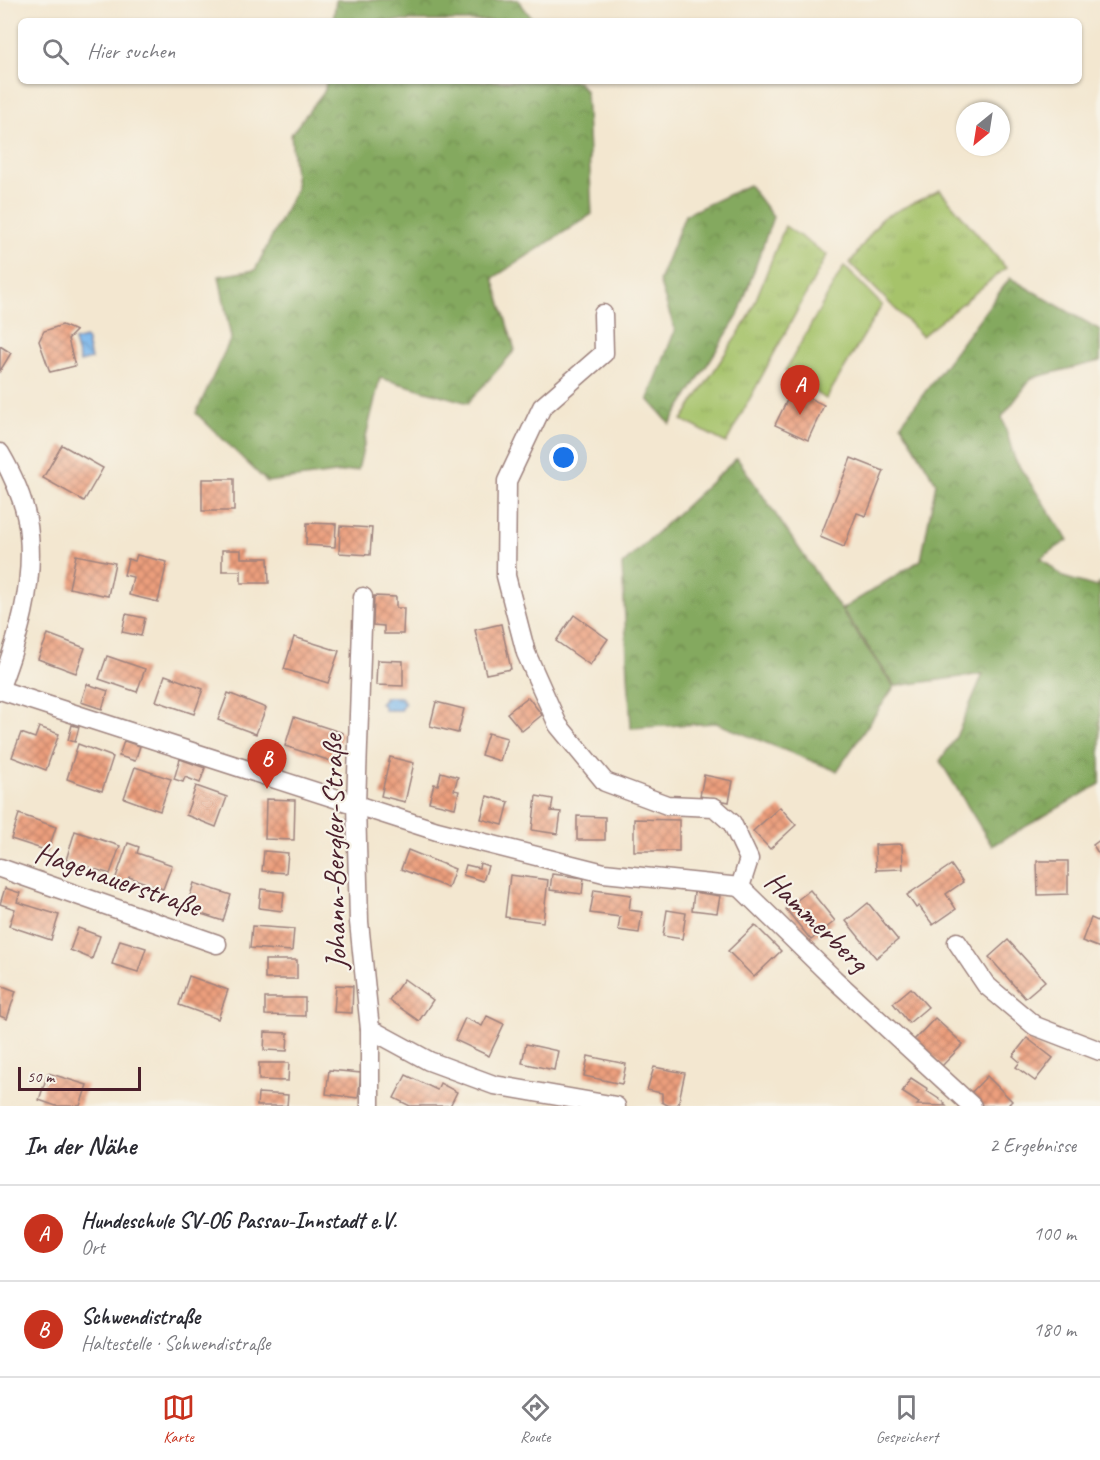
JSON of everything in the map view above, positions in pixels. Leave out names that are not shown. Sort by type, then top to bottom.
[{"type":"street","name":"Hammerberg","points":[[603,314],[604,353],[542,407],[507,481],[506,576],[526,653],[558,725],[605,782],[667,805],[714,807],[732,823],[749,859],[740,887],[834,979],[972,1106]]},
{"type":"street","points":[[0,453],[24,507],[29,533],[30,556],[22,615],[0,688],[437,831],[604,873],[740,887]]},
{"type":"street","name":"Johann-Bergler-Straße","points":[[363,597],[356,804],[359,922],[370,1029],[370,1106]]},
{"type":"street","name":"Hagenauerstraße","points":[[0,868],[218,944]]},
{"type":"street","points":[[957,942],[986,985],[1035,1026],[1100,1051]]},
{"type":"street","points":[[370,1029],[429,1061],[494,1085],[616,1106]]},
{"type":"green space","points":[[336,0],[518,0],[532,18],[333,18]]},
{"type":"green space","points":[[326,84],[580,84],[586,92],[592,214],[493,278],[515,350],[468,403],[380,378],[358,470],[267,482],[196,413],[231,338],[219,276],[255,270],[296,189],[291,134],[325,90]]},
{"type":"green space","points":[[749,185],[773,217],[738,316],[670,424],[648,399],[675,330],[659,281],[685,215]]},
{"type":"green space","points":[[940,190],[1006,268],[922,336],[850,263],[882,218]]},
{"type":"green space","points":[[785,226],[827,255],[726,443],[682,420],[749,317]]},
{"type":"green space","points":[[844,266],[882,305],[826,399],[785,371]]},
{"type":"green space","points":[[1010,278],[1100,330],[1100,361],[1032,378],[1002,417],[1015,460],[1068,540],[1041,558],[1063,577],[1096,587],[1100,583],[1100,784],[992,846],[940,761],[956,737],[983,674],[895,686],[842,609],[921,560],[936,483],[901,424]]},
{"type":"green space","points":[[737,458],[894,687],[837,771],[716,723],[631,728],[622,565]]},
{"type":"water","points":[[86,338],[91,359],[80,362],[74,341]]},
{"type":"water","points":[[384,697],[401,697],[405,703],[401,710],[384,710],[380,703]]},
{"type":"building","points":[[62,325],[76,331],[68,339],[75,366],[50,372],[39,341],[44,331]]},
{"type":"building","points":[[0,346],[11,353],[0,371]]},
{"type":"building","points":[[792,390],[824,405],[808,440],[775,425]]},
{"type":"building","points":[[62,445],[103,468],[84,501],[43,478]]},
{"type":"building","points":[[851,458],[884,471],[866,516],[857,513],[844,547],[820,537]]},
{"type":"building","points":[[202,479],[234,479],[234,511],[202,511]]},
{"type":"building","points":[[307,523],[336,524],[335,547],[306,545]]},
{"type":"building","points":[[340,526],[372,528],[370,555],[339,553]]},
{"type":"building","points":[[222,550],[241,550],[241,558],[268,558],[269,583],[241,583],[241,571],[222,571]]},
{"type":"building","points":[[76,555],[115,563],[108,596],[69,588]]},
{"type":"building","points":[[137,555],[167,562],[158,602],[129,595],[133,577],[124,575],[128,559],[135,561]]},
{"type":"building","points":[[374,596],[396,597],[396,608],[404,608],[403,634],[384,634],[384,626],[373,625]]},
{"type":"building","points":[[126,614],[145,618],[141,636],[122,632]]},
{"type":"building","points":[[574,615],[608,639],[590,665],[556,641]]},
{"type":"building","points":[[501,624],[511,669],[486,674],[475,630]]},
{"type":"building","points":[[48,634],[85,648],[76,673],[38,659]]},
{"type":"building","points":[[294,637],[339,651],[328,683],[284,669]]},
{"type":"building","points":[[107,656],[145,669],[137,692],[99,679]]},
{"type":"building","points":[[377,660],[403,661],[403,686],[376,685]]},
{"type":"building","points":[[165,675],[203,689],[194,714],[156,701]]},
{"type":"building","points":[[87,684],[108,691],[102,709],[81,702]]},
{"type":"building","points":[[228,693],[266,708],[256,734],[218,720]]},
{"type":"building","points":[[528,697],[542,715],[522,731],[507,713]]},
{"type":"building","points":[[436,702],[464,709],[458,733],[430,726]]},
{"type":"building","points":[[294,717],[343,733],[334,762],[285,746]]},
{"type":"building","points":[[72,725],[79,727],[75,742],[68,740]]},
{"type":"building","points":[[39,727],[59,734],[46,770],[12,757],[21,733],[35,738]]},
{"type":"building","points":[[488,733],[507,738],[500,761],[481,755]]},
{"type":"building","points":[[124,741],[140,746],[135,761],[119,756]]},
{"type":"building","points":[[78,744],[113,757],[102,791],[67,779]]},
{"type":"building","points":[[390,757],[414,763],[405,802],[381,796]]},
{"type":"building","points":[[180,759],[205,768],[200,783],[185,777],[183,782],[174,779]]},
{"type":"building","points":[[135,767],[171,779],[160,811],[124,798]]},
{"type":"building","points":[[441,772],[458,777],[454,790],[459,791],[455,808],[429,802],[434,784],[438,785]]},
{"type":"building","points":[[704,775],[733,781],[729,802],[700,796]]},
{"type":"building","points":[[196,786],[227,797],[216,827],[186,815]]},
{"type":"building","points":[[487,796],[509,802],[503,825],[481,819]]},
{"type":"building","points":[[536,796],[553,799],[551,811],[561,812],[558,834],[532,830]]},
{"type":"building","points":[[266,799],[295,800],[294,840],[265,839]]},
{"type":"building","points":[[780,807],[796,825],[770,849],[753,831]]},
{"type":"building","points":[[19,814],[56,827],[48,851],[11,839]]},
{"type":"building","points":[[577,816],[605,817],[605,840],[577,840]]},
{"type":"building","points":[[634,819],[679,820],[679,851],[634,851]]},
{"type":"building","points":[[75,831],[120,846],[110,874],[66,860]]},
{"type":"building","points":[[1100,840],[1100,856],[1093,845]]},
{"type":"building","points":[[128,843],[139,847],[137,853],[172,865],[163,889],[129,877],[127,883],[115,880]]},
{"type":"building","points":[[902,844],[903,869],[876,870],[875,845]]},
{"type":"building","points":[[408,850],[455,869],[448,888],[401,869]]},
{"type":"building","points":[[264,851],[288,853],[286,873],[262,871]]},
{"type":"building","points":[[1037,861],[1068,861],[1068,894],[1038,895]]},
{"type":"building","points":[[480,863],[488,866],[483,881],[463,875],[466,865],[479,868]]},
{"type":"building","points":[[951,865],[963,882],[946,894],[956,909],[933,925],[919,906],[916,908],[907,895]]},
{"type":"building","points":[[552,874],[584,878],[582,894],[550,890]]},
{"type":"building","points":[[510,875],[548,880],[543,922],[505,917]]},
{"type":"building","points":[[194,883],[231,895],[223,921],[186,909]]},
{"type":"building","points":[[5,888],[20,893],[17,902],[59,915],[51,940],[9,926],[15,909],[0,904]]},
{"type":"building","points":[[261,889],[284,892],[282,911],[259,908]]},
{"type":"building","points":[[594,890],[631,895],[629,910],[642,912],[639,933],[618,930],[620,917],[590,913]]},
{"type":"building","points":[[810,890],[835,921],[811,940],[786,909]]},
{"type":"building","points":[[694,892],[720,896],[717,913],[692,910]]},
{"type":"building","points":[[868,903],[898,940],[876,958],[846,921]]},
{"type":"building","points":[[667,910],[686,913],[682,939],[663,936]]},
{"type":"building","points":[[1091,918],[1100,922],[1100,948],[1082,941]]},
{"type":"building","points":[[755,925],[781,951],[754,977],[728,951]]},
{"type":"building","points":[[252,926],[294,929],[292,951],[250,948]]},
{"type":"building","points":[[78,928],[100,936],[92,959],[70,950]]},
{"type":"building","points":[[120,940],[146,948],[138,972],[112,964]]},
{"type":"building","points":[[1008,940],[1045,981],[1025,998],[989,957]]},
{"type":"building","points":[[265,960],[297,960],[297,979],[265,979]]},
{"type":"building","points":[[189,976],[228,990],[218,1019],[179,1005]]},
{"type":"building","points":[[404,979],[433,1000],[419,1021],[389,1000]]},
{"type":"building","points":[[0,985],[16,991],[7,1019],[0,1016]]},
{"type":"building","points":[[336,985],[353,986],[352,1013],[334,1012]]},
{"type":"building","points":[[911,988],[928,1007],[909,1023],[893,1003]]},
{"type":"building","points":[[265,998],[305,998],[305,1016],[265,1015]]},
{"type":"building","points":[[487,1016],[504,1024],[489,1056],[455,1040],[465,1018],[482,1026]]},
{"type":"building","points":[[935,1018],[963,1044],[942,1066],[914,1040]]},
{"type":"building","points":[[265,1032],[288,1033],[287,1051],[264,1050]]},
{"type":"building","points":[[1027,1038],[1053,1058],[1035,1081],[1016,1067],[1020,1062],[1013,1056]]},
{"type":"building","points":[[526,1044],[558,1051],[554,1070],[522,1063]]},
{"type":"building","points":[[588,1056],[626,1064],[622,1084],[584,1076]]},
{"type":"building","points":[[259,1063],[289,1063],[288,1081],[259,1080]]},
{"type":"building","points":[[654,1067],[685,1073],[678,1105],[669,1106],[662,1102],[662,1093],[647,1090]]},
{"type":"building","points":[[329,1070],[361,1073],[358,1098],[326,1094]]},
{"type":"building","points":[[48,1073],[87,1085],[80,1106],[56,1106],[39,1100]]},
{"type":"building","points":[[406,1075],[437,1090],[440,1083],[457,1092],[450,1106],[410,1106],[394,1098]]},
{"type":"building","points":[[987,1076],[1012,1101],[1007,1106],[980,1106],[969,1095]]},
{"type":"building","points":[[911,1078],[928,1089],[927,1091],[946,1106],[917,1105],[919,1103],[902,1092]]},
{"type":"building","points":[[258,1093],[288,1095],[287,1106],[257,1106]]},
{"type":"place","name":"Hundeschule SV-OG Passau-Innstadt e.V.","points":[[800,415]]},
{"type":"place","name":"Schwendistraße","points":[[267,789]]}]
